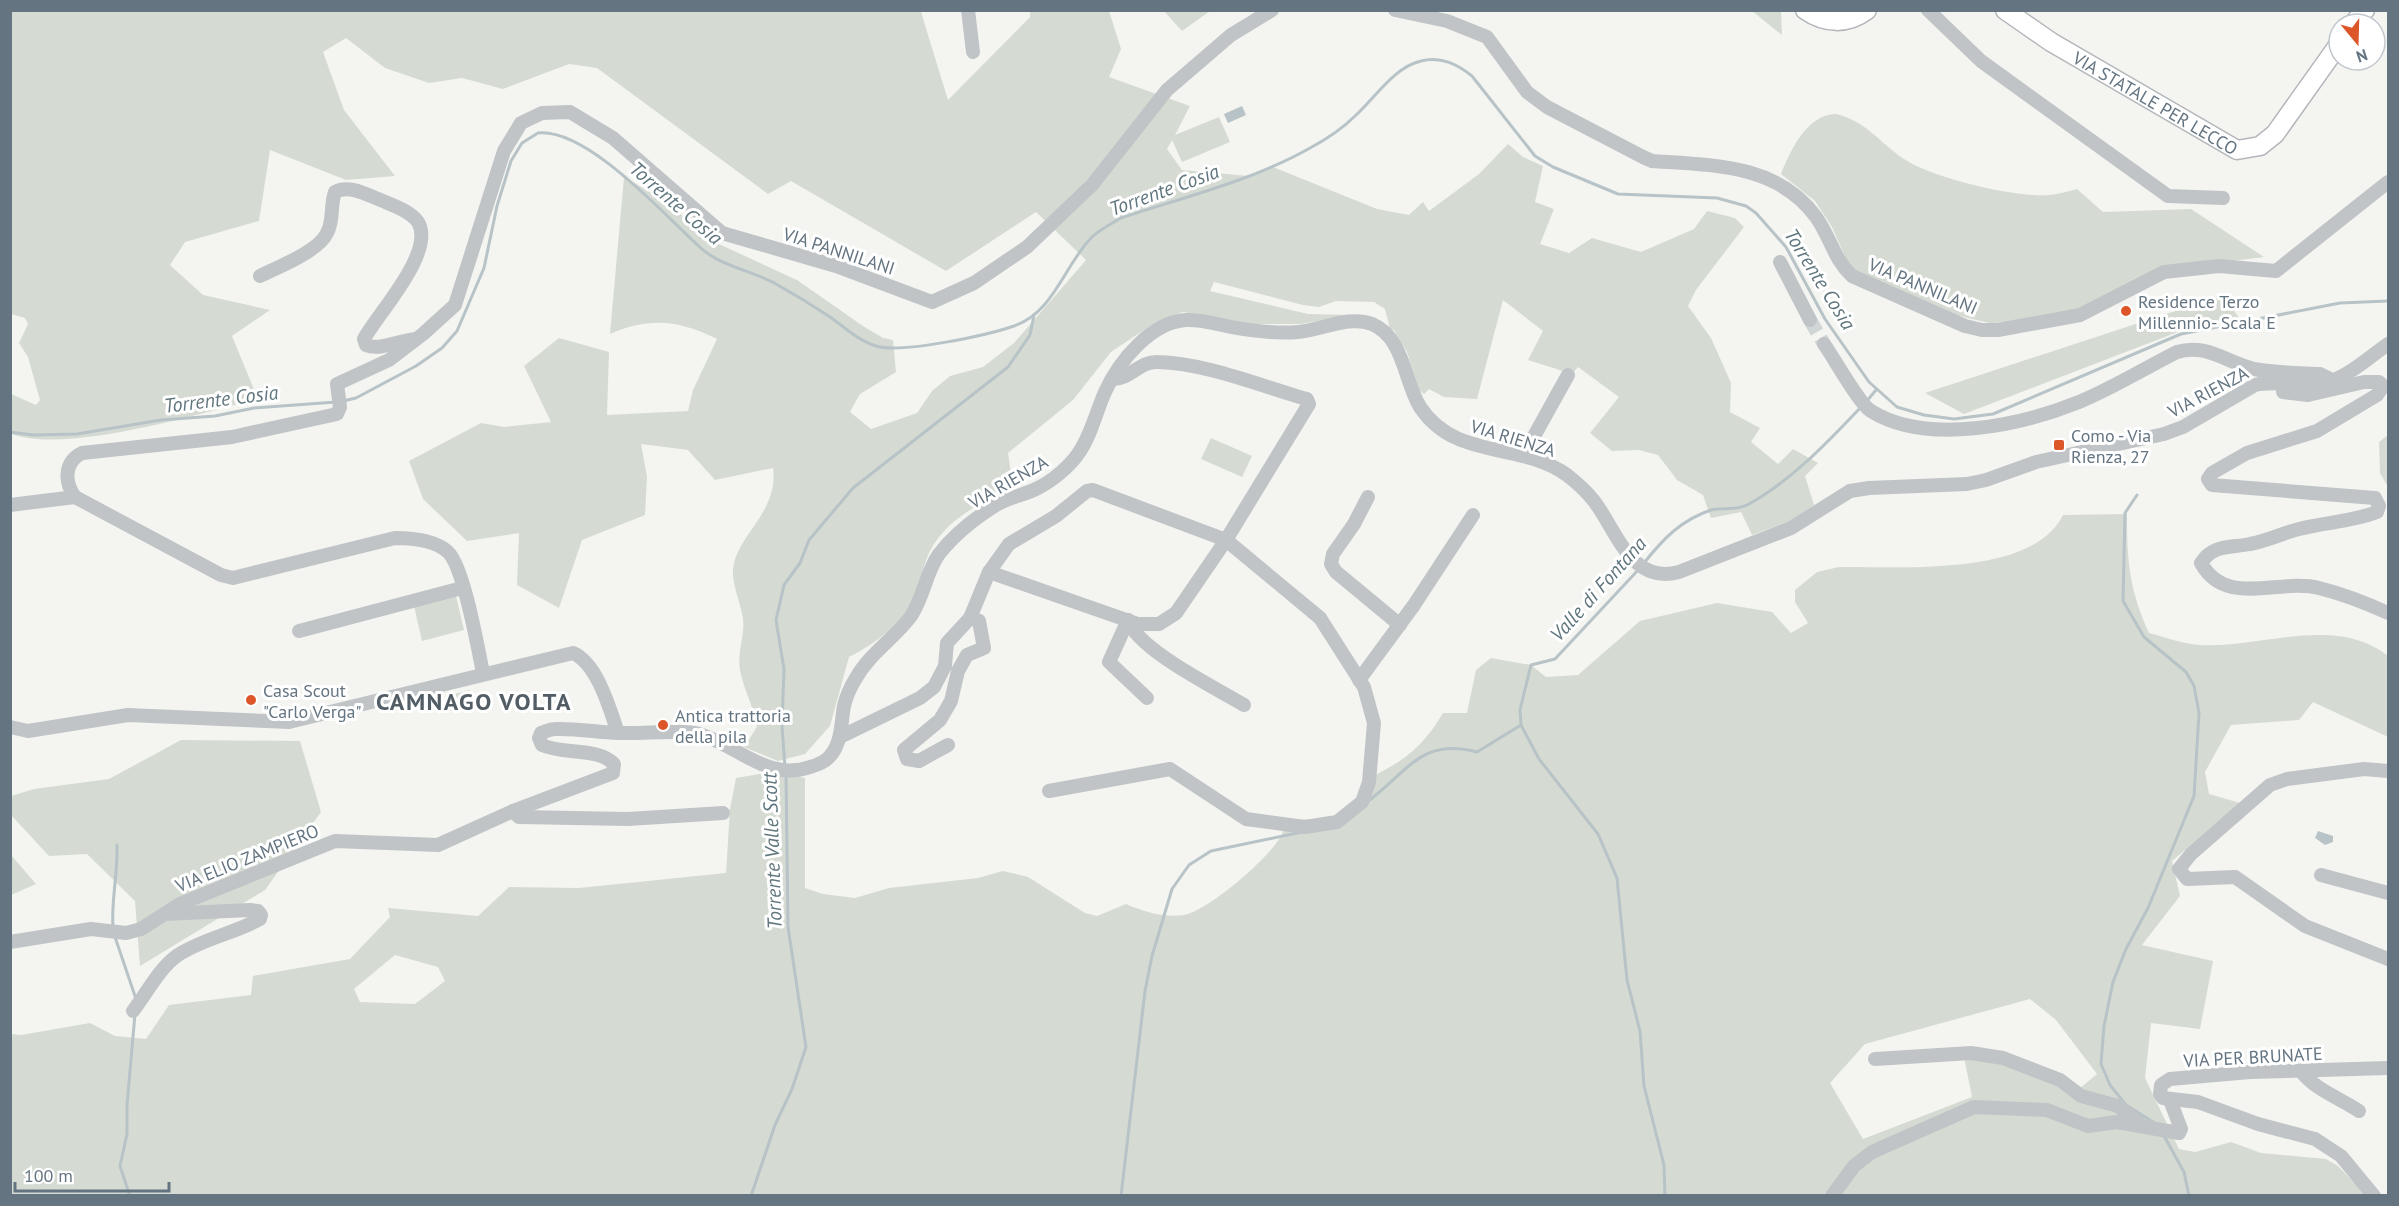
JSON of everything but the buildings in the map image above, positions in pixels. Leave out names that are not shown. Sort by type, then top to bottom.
[{"type":"main road","points":[[1805,10],[1824,21],[1834,22],[1847,20],[1867,10]]},
{"type":"main road","name":"VIA STATALE PER LECCO","points":[[2005,10],[2051,42],[2236,150],[2260,146],[2275,134],[2327,61]]},
{"type":"street","points":[[968,10],[973,52]]},
{"type":"street","name":"VIA PANNILANI","points":[[416,339],[455,305],[504,151],[521,123],[542,112],[570,112],[613,138],[722,233],[836,266],[932,302],[974,284],[1028,247],[1092,185],[1167,90],[1231,35],[1272,10]]},
{"type":"street","name":"VIA PANNILANI","points":[[1395,10],[1447,21],[1487,37],[1527,92],[1547,107],[1643,157],[1652,161],[1731,167],[1773,180],[1791,190],[1807,204],[1819,221],[1839,264],[1852,276],[1965,326],[1982,330],[2080,315],[2164,272],[2220,266],[2276,271],[2388,182]]},
{"type":"street","points":[[1928,10],[1981,61],[2168,196],[2223,198]]},
{"type":"street","points":[[260,276],[321,242],[330,225],[332,200],[335,192],[340,189],[355,190],[391,204],[418,223],[421,232],[416,260],[402,286],[364,339],[366,345],[373,348],[401,340],[416,339]]},
{"type":"street","points":[[1780,262],[1810,320]]},
{"type":"street","name":"VIA RIENZA","points":[[618,733],[698,734],[756,763],[778,770],[796,772],[817,765],[830,756],[840,737],[845,702],[857,676],[877,649],[910,617],[925,589],[936,558],[956,535],[998,503],[1039,488],[1059,473],[1078,454],[1112,379],[1142,341],[1161,326],[1180,320],[1195,320],[1277,333],[1303,332],[1348,321],[1370,323],[1385,332],[1395,345],[1415,398],[1424,412],[1442,429],[1478,448],[1523,456],[1568,476],[1593,499],[1630,557],[1643,569],[1659,574],[1678,572],[1791,528],[1857,489],[1948,486],[1986,480],[2036,462],[2174,431],[2254,385],[2265,382],[2322,384],[2349,372],[2388,344]]},
{"type":"street","points":[[75,498],[68,485],[68,475],[73,458],[90,452],[232,437],[336,414],[340,407],[337,384],[388,360],[416,339]]},
{"type":"street","points":[[1824,344],[1860,400],[1870,411],[1920,429],[1990,427],[2078,402],[2177,352],[2193,348],[2209,351],[2253,369],[2320,374],[2330,379]]},
{"type":"street","points":[[989,572],[1138,624],[1160,624],[1176,613],[1226,540],[1297,429],[1310,404],[1307,399],[1185,364],[1155,361],[1142,364],[1120,379],[1112,379]]},
{"type":"street","points":[[1523,456],[1568,375]]},
{"type":"street","points":[[2283,384],[2283,392],[2308,395],[2364,382],[2379,382],[2382,389],[2377,395],[2317,431],[2247,453],[2212,473],[2208,478],[2212,485],[2375,498],[2379,506],[2377,512],[2358,519],[2300,528],[2250,544],[2218,548],[2206,555],[2201,563],[2208,576],[2217,584],[2236,589],[2292,585],[2318,588],[2354,598],[2388,613]]},
{"type":"street","points":[[840,737],[920,698],[934,687],[945,666],[947,643],[970,618],[989,572],[1009,544],[1056,516],[1087,490],[1093,490],[1226,540],[1320,618],[1359,680],[1374,723],[1368,782],[1362,802],[1337,822],[1305,827],[1246,819],[1170,769],[1049,791]]},
{"type":"street","points":[[1368,497],[1354,524],[1333,554],[1331,564],[1336,572],[1400,625]]},
{"type":"street","points":[[10,505],[75,498],[233,578],[395,538],[414,538],[448,552],[458,569],[483,673]]},
{"type":"street","points":[[1359,680],[1400,625],[1473,515]]},
{"type":"street","points":[[299,631],[462,588]]},
{"type":"street","points":[[948,745],[920,761],[907,759],[904,750],[940,720],[951,700],[958,671],[967,655],[984,648],[979,621],[970,618]]},
{"type":"street","points":[[1128,620],[1104,666],[1148,698]]},
{"type":"street","points":[[1128,620],[1131,627],[1149,647],[1244,705]]},
{"type":"street","points":[[10,727],[28,730],[128,715],[289,722],[483,673],[573,653],[586,665],[603,690],[618,733]]},
{"type":"street","name":"VIA ELIO ZAMPIERO","points":[[10,942],[91,929],[126,933],[141,929],[180,903],[334,842],[385,842],[431,847],[513,811],[613,773],[614,764],[604,757],[547,747],[539,738],[541,733],[554,729],[618,733]]},
{"type":"street","points":[[2388,771],[2364,769],[2287,779],[2270,784],[2192,854],[2179,870],[2182,877],[2187,879],[2235,877],[2305,926],[2388,959]]},
{"type":"street","points":[[513,811],[519,817],[628,819],[723,813]]},
{"type":"street","points":[[2321,875],[2388,892]]},
{"type":"street","points":[[136,1006],[167,965],[178,955],[246,927],[260,919],[261,915],[258,911],[250,910],[164,914]]},
{"type":"street","points":[[1875,1059],[1971,1053],[1990,1055],[2043,1071],[2060,1080],[2081,1096],[2118,1106],[2152,1126]]},
{"type":"street","name":"VIA PER BRUNATE","points":[[2170,1100],[2163,1098],[2160,1090],[2161,1085],[2170,1079],[2388,1068]]},
{"type":"street","points":[[2301,1071],[2314,1085],[2359,1111]]},
{"type":"street","points":[[1832,1196],[1854,1166],[1872,1152],[1965,1109],[2047,1110],[2088,1126],[2117,1122],[2152,1126],[2176,1134],[2181,1132],[2170,1100],[2198,1102],[2258,1124],[2315,1139],[2340,1156],[2374,1196]]},
{"type":"shaded area","points":[[10,11],[915,11],[921,12],[948,100],[1030,17],[1030,11],[1109,11],[1121,49],[1109,77],[1190,106],[1175,135],[1219,117],[1230,142],[1182,162],[1172,140],[1167,149],[1182,170],[1249,176],[1273,167],[1377,209],[1409,215],[1423,202],[1429,211],[1479,174],[1508,144],[1523,157],[1543,166],[1535,202],[1554,209],[1540,244],[1569,253],[1592,238],[1641,252],[1694,229],[1707,211],[1735,218],[1744,227],[1696,290],[1688,306],[1711,338],[1731,383],[1730,412],[1760,428],[1751,442],[1778,464],[1793,449],[1818,463],[1805,476],[1814,505],[1790,521],[1752,535],[1741,512],[1711,518],[1703,495],[1677,480],[1658,455],[1639,450],[1612,451],[1590,433],[1619,397],[1578,367],[1572,374],[1528,360],[1543,331],[1503,300],[1477,399],[1444,397],[1429,389],[1424,394],[1419,390],[1407,352],[1394,330],[1390,329],[1385,309],[1374,302],[1336,301],[1319,307],[1303,305],[1214,282],[1210,291],[1308,314],[1351,315],[1301,324],[1250,324],[1183,312],[1156,322],[1111,352],[1073,400],[1008,453],[1013,487],[967,512],[937,539],[928,555],[917,590],[905,612],[880,638],[849,657],[830,726],[805,754],[778,761],[744,747],[757,727],[740,670],[743,619],[733,575],[736,556],[770,497],[773,468],[715,480],[688,450],[641,444],[647,477],[645,515],[582,540],[559,608],[517,585],[519,533],[467,541],[423,499],[409,461],[481,423],[504,427],[551,422],[524,366],[559,338],[609,352],[607,415],[688,411],[693,390],[717,339],[690,328],[664,323],[638,325],[610,334],[624,177],[666,201],[710,240],[797,280],[863,326],[883,338],[893,340],[896,372],[860,394],[850,412],[871,429],[917,413],[932,391],[950,376],[983,367],[1014,343],[1086,260],[1036,212],[946,271],[791,181],[768,194],[597,68],[569,64],[503,89],[462,78],[429,83],[385,68],[346,38],[323,52],[344,110],[395,176],[346,180],[270,150],[259,221],[185,242],[170,265],[203,295],[270,310],[232,336],[258,399],[168,422],[98,436],[36,439],[11,434],[11,394],[36,405],[40,400],[28,357],[19,343],[28,324],[25,318],[11,314]]},
{"type":"shaded area","points":[[1164,11],[1210,11],[1182,31]]},
{"type":"shaded area","points":[[1752,11],[1781,11],[1782,35]]},
{"type":"shaded area","points":[[1242,106],[1246,115],[1228,123],[1224,114]]},
{"type":"shaded area","points":[[1836,114],[1856,122],[1904,159],[1954,180],[1996,190],[2035,195],[2050,195],[2077,189],[2103,212],[2191,209],[2264,257],[2165,269],[2134,279],[2122,290],[2081,312],[2028,322],[1989,323],[1943,312],[1869,279],[1855,270],[1847,261],[1832,227],[1815,201],[1781,174],[1789,155],[1808,127],[1816,120]]},
{"type":"shaded area","points":[[2224,295],[2239,318],[2196,325],[1964,414],[1925,393]]},
{"type":"shaded area","points":[[2388,435],[2388,487],[2380,473],[2379,442]]},
{"type":"shaded area","points":[[1211,438],[1252,456],[1242,477],[1201,459]]},
{"type":"shaded area","points":[[2127,514],[2130,575],[2149,633],[2199,645],[2222,645],[2296,636],[2345,637],[2367,644],[2388,656],[2388,737],[2313,702],[2299,720],[2231,725],[2205,772],[2209,794],[2240,803],[2172,861],[2180,896],[2142,945],[2213,961],[2200,1029],[2151,1023],[2145,1078],[2179,1149],[2195,1152],[2231,1142],[2261,1153],[2326,1159],[2338,1166],[2366,1195],[11,1196],[11,1034],[21,1035],[90,1023],[115,1036],[146,1039],[169,1005],[251,995],[253,976],[350,959],[390,917],[388,908],[478,916],[509,887],[579,888],[726,873],[730,809],[736,778],[772,772],[805,778],[805,888],[823,894],[855,898],[889,888],[978,878],[1003,871],[1028,877],[1085,913],[1097,916],[1126,904],[1154,914],[1184,915],[1208,904],[1253,868],[1276,844],[1283,832],[1284,820],[1337,819],[1362,796],[1367,779],[1411,753],[1427,736],[1443,713],[1467,713],[1476,670],[1491,658],[1531,665],[1546,677],[1578,675],[1640,621],[1717,603],[1772,612],[1791,633],[1808,623],[1795,602],[1795,590],[1817,572],[1839,567],[1928,567],[1994,559],[2023,550],[2047,535],[2063,515]],"holes":[[[395,955],[438,967],[445,981],[415,1004],[360,1002],[354,989]],[[2030,999],[2056,1020],[2097,1074],[2079,1089],[1963,1052],[1972,1097],[1863,1139],[1830,1083],[1865,1044]]]},
{"type":"shaded area","points":[[456,596],[464,630],[422,641],[414,606]]},
{"type":"shaded area","points":[[470,690],[472,705],[449,711],[446,696]]},
{"type":"shaded area","points":[[181,740],[300,741],[321,812],[265,890],[140,966],[135,901],[87,854],[49,856],[11,815],[11,796],[34,789],[109,779]]},
{"type":"shaded area","points":[[2318,831],[2333,836],[2333,842],[2325,845],[2315,838]]},
{"type":"shaded area","points":[[10,855],[36,884],[11,895]]},
{"type":"waterway","name":"Torrente Cosia","points":[[343,401],[356,398],[416,366],[442,348],[457,331],[484,268],[497,206],[511,161],[522,143],[538,133],[558,135],[602,159],[625,177],[702,249],[718,260],[776,284],[870,344],[888,348],[904,348],[985,334],[1014,326],[1028,319],[1049,299],[1082,249],[1101,230],[1121,218],[1217,188],[1288,160],[1334,134],[1402,70],[1411,64],[1428,60],[1448,62],[1472,76],[1535,156],[1553,167],[1618,194],[1717,198],[1746,206],[1756,213],[1786,247],[1825,319],[1869,382],[1897,407],[1924,415],[1954,419],[1993,414],[2181,334],[2340,303],[2388,301]]},
{"type":"waterway","name":"Torrente Valle Scott","points":[[785,767],[782,726],[784,669],[776,620],[784,585],[800,563],[809,540],[853,488],[1008,367],[1030,335],[1034,315]]},
{"type":"waterway","name":"Valle di Fontana","points":[[1866,402],[1876,390]]},
{"type":"waterway","name":"Torrente Cosia","points":[[10,432],[33,435],[77,434],[161,420],[215,416],[254,408],[336,402]]},
{"type":"waterway","name":"Valle di Fontana","points":[[1644,563],[1666,538],[1691,519],[1711,510],[1742,507],[1779,485],[1822,448],[1861,407]]},
{"type":"waterway","points":[[2137,495],[2125,513],[2123,601],[2144,637],[2186,672],[2194,686],[2199,713],[2194,796],[2148,908],[2126,949],[2113,982],[2104,1026],[2101,1064],[2110,1085],[2126,1105],[2153,1122]]},
{"type":"waterway","name":"Valle di Fontana","points":[[1640,568],[1555,659],[1531,665],[1520,710],[1521,725],[1539,759],[1598,834],[1617,878],[1627,980],[1640,1031],[1644,1086],[1664,1165],[1665,1196]]},
{"type":"waterway","points":[[1367,802],[1416,760],[1428,753],[1442,749],[1477,752],[1521,725]]},
{"type":"waterway","name":"Torrente Valle Scott","points":[[751,1196],[775,1125],[792,1089],[806,1047],[788,927],[786,774]]},
{"type":"waterway","points":[[1121,1196],[1145,991],[1152,956],[1172,889],[1189,865],[1211,851],[1302,832]]},
{"type":"waterway","points":[[113,928],[117,845]]},
{"type":"waterway","points":[[115,937],[136,999]]},
{"type":"waterway","points":[[130,1196],[120,1166],[127,1134],[127,1105],[135,1014]]},
{"type":"waterway","points":[[2163,1134],[2184,1172],[2189,1196]]},
{"type":"tunnel","points":[[1810,320],[1824,344]]},
{"type":"place","name":"Residence Terzo Millennio- Scala E","points":[[2126,311]]},
{"type":"place","name":"Como - Via Rienza, 27","points":[[2059,445]]},
{"type":"place","name":"Casa Scout \"Carlo Verga\"","points":[[251,700]]},
{"type":"place","name":"Antica trattoria della pila","points":[[663,725]]},
{"type":"district","name":"CAMNAGO VOLTA","points":[[474,701]]}]
